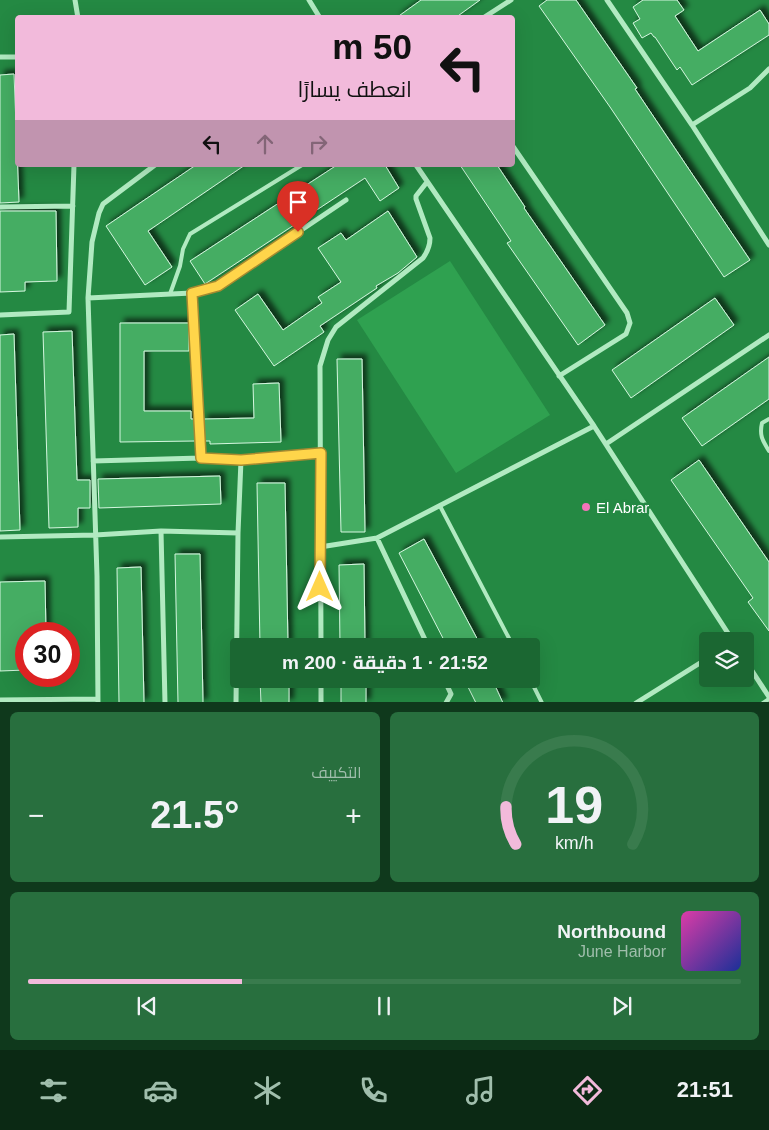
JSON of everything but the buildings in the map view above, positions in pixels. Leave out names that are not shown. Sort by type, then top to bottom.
[{"type":"street","points":[[75,0],[78,15]]},
{"type":"street","points":[[309,0],[318,15]]},
{"type":"street","points":[[488,15],[510,0]]},
{"type":"street","points":[[607,0],[692,125],[769,245]]},
{"type":"street","points":[[0,57],[15,57]]},
{"type":"street","points":[[692,125],[750,88],[769,69]]},
{"type":"street","points":[[515,149],[627,313],[630,323],[626,334],[559,376]]},
{"type":"street","points":[[0,315],[69,312],[74,167]]},
{"type":"street","points":[[0,700],[98,701],[88,298],[92,242],[99,212],[103,204],[152,167]]},
{"type":"street","points":[[417,167],[606,444],[727,632]]},
{"type":"street","points":[[320,638],[320,366],[328,340],[336,327],[423,258],[430,244],[430,238],[416,203],[416,196],[427,182]]},
{"type":"street","points":[[88,298],[192,293],[218,286],[346,200]]},
{"type":"street","points":[[0,207],[73,206]]},
{"type":"street","points":[[192,293],[201,458]]},
{"type":"street","points":[[606,444],[769,335]]},
{"type":"street","points":[[320,547],[377,538],[594,426]]},
{"type":"street","points":[[93,461],[201,458],[241,460],[321,453]]},
{"type":"street","points":[[236,702],[241,460]]},
{"type":"street","points":[[0,537],[95,535],[161,531],[238,533]]},
{"type":"street","points":[[161,531],[165,702]]},
{"type":"street","points":[[377,538],[424,638]]},
{"type":"street","points":[[636,702],[699,664]]},
{"type":"street","points":[[754,674],[769,698]]},
{"type":"street","points":[[321,688],[321,702]]},
{"type":"street","points":[[446,702],[451,694],[448,688]]},
{"type":"lane","points":[[170,294],[180,266],[183,249],[190,234],[299,167]]},
{"type":"lane","points":[[769,419],[762,424],[760,431],[761,439],[769,452]]},
{"type":"lane","points":[[440,506],[509,638]]},
{"type":"lane","points":[[535,688],[542,702]]},
{"type":"lane","points":[[763,702],[769,698]]},
{"type":"green space","points":[[450,261],[550,415],[456,473],[357,320]]},
{"type":"place","name":"El Abrar","points":[[586,507]]},
{"type":"route","points":[[298,232],[218,286],[192,293],[201,458],[241,460],[321,453],[320,587]]}]
